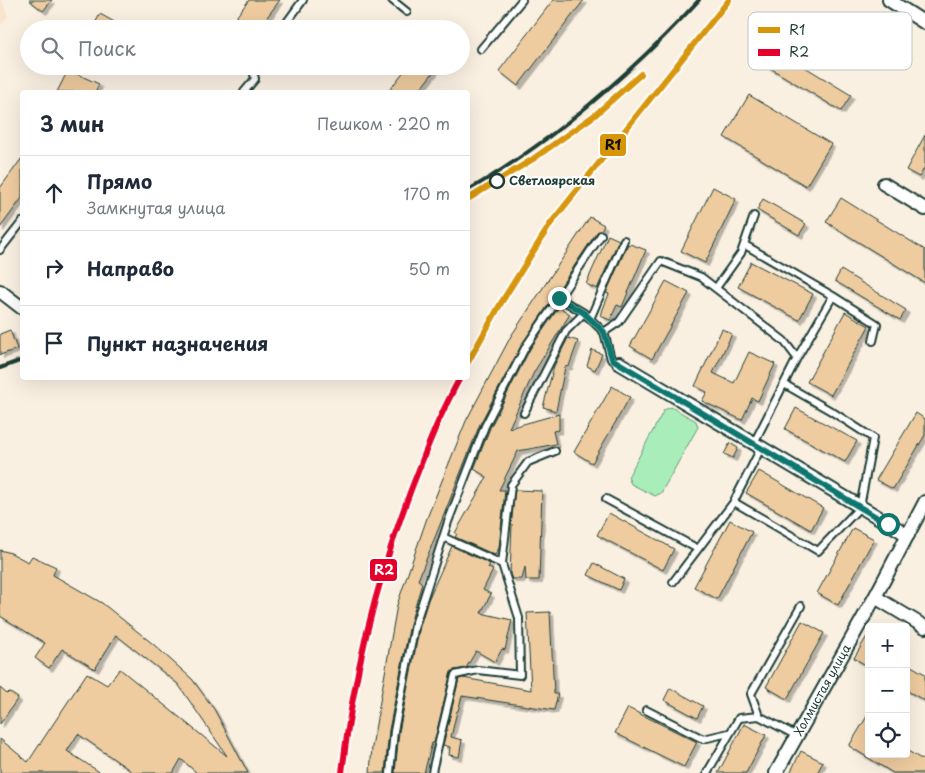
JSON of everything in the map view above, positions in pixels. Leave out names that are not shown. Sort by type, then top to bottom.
[{"type":"street","points":[[890,0],[908,12]]},
{"type":"street","points":[[912,14],[925,23]]},
{"type":"street","points":[[884,184],[925,209]]},
{"type":"street","points":[[0,291],[20,306]]},
{"type":"street","points":[[619,363],[908,536]]},
{"type":"street","name":"Холмистая улица","points":[[776,773],[875,597],[925,502]]},
{"type":"street","points":[[875,597],[925,627]]},
{"type":"lane","points":[[289,20],[303,0]]},
{"type":"lane","points":[[392,0],[407,12]]},
{"type":"lane","points":[[481,49],[522,0]]},
{"type":"lane","points":[[246,90],[255,79],[254,75]]},
{"type":"lane","points":[[716,288],[741,253],[754,216]]},
{"type":"lane","points":[[0,250],[20,225]]},
{"type":"lane","points":[[390,773],[394,731],[415,625],[448,522],[485,426],[526,346],[601,235]]},
{"type":"lane","points":[[590,319],[624,240]]},
{"type":"lane","points":[[745,245],[878,324],[873,341]]},
{"type":"lane","points":[[604,332],[619,322],[661,261],[701,277],[784,341],[797,358]]},
{"type":"lane","points":[[673,582],[734,502],[784,384],[833,296]]},
{"type":"lane","points":[[559,298],[584,313],[604,332],[612,359],[619,363]]},
{"type":"lane","points":[[524,413],[566,331],[584,313]]},
{"type":"lane","points":[[734,502],[818,552],[860,507],[873,438],[832,411],[784,384]]},
{"type":"lane","points":[[432,773],[456,675],[478,670],[520,675],[519,618],[502,564],[511,485],[528,462],[555,451]]},
{"type":"lane","points":[[606,499],[698,549]]},
{"type":"lane","points":[[443,537],[502,564]]},
{"type":"lane","points":[[759,716],[751,694],[801,606]]},
{"type":"lane","points":[[646,710],[703,739],[729,733]]},
{"type":"lane","points":[[707,773],[739,718],[759,716],[797,736]]},
{"type":"shaded area","points":[[0,0],[2,0],[8,16],[0,26]]},
{"type":"green space","points":[[671,407],[696,421],[698,427],[661,493],[655,496],[631,484],[628,477],[664,410]]},
{"type":"building","points":[[29,0],[52,0],[43,11]]},
{"type":"building","points":[[249,0],[280,0],[265,20],[234,20]]},
{"type":"building","points":[[553,0],[584,0],[518,86],[499,71]]},
{"type":"building","points":[[100,14],[111,20],[97,20]]},
{"type":"building","points":[[773,70],[810,70],[851,95],[841,111]]},
{"type":"building","points":[[66,75],[79,75],[99,84],[96,90],[58,90]]},
{"type":"building","points":[[401,75],[431,75],[420,90],[390,90]]},
{"type":"building","points":[[749,95],[831,144],[806,186],[724,137]]},
{"type":"building","points":[[925,135],[925,167],[919,177],[906,170]]},
{"type":"building","points":[[20,161],[20,201],[0,228],[0,188]]},
{"type":"building","points":[[713,187],[736,199],[705,263],[681,251]]},
{"type":"building","points":[[841,198],[925,250],[925,283],[826,222]]},
{"type":"building","points":[[763,199],[806,224],[799,235],[757,210]]},
{"type":"building","points":[[590,217],[604,225],[597,232],[522,344],[480,424],[418,580],[422,583],[410,624],[389,730],[385,773],[370,773],[372,747],[397,605],[427,518],[466,421],[511,336]]},
{"type":"building","points":[[608,235],[619,240],[597,289],[586,284]]},
{"type":"building","points":[[628,244],[646,250],[622,307],[617,305],[610,320],[601,316],[609,294],[606,293]]},
{"type":"building","points":[[751,262],[813,294],[799,320],[738,287]]},
{"type":"building","points":[[841,270],[906,310],[900,320],[835,281]]},
{"type":"building","points":[[666,281],[689,293],[652,359],[630,346]]},
{"type":"building","points":[[559,307],[570,314],[534,372],[509,428],[559,414],[559,430],[553,431],[556,444],[518,451],[499,490],[505,490],[499,548],[495,555],[455,537],[457,534],[455,533],[487,477],[474,469],[490,428],[530,349]]},
{"type":"building","points":[[845,312],[869,326],[831,395],[807,382]]},
{"type":"building","points":[[722,329],[732,334],[713,373],[734,383],[749,352],[775,364],[758,401],[752,398],[742,420],[702,401],[707,392],[695,386]]},
{"type":"building","points":[[10,330],[17,349],[0,355],[0,334]]},
{"type":"building","points":[[568,338],[578,341],[569,366],[565,367],[556,411],[543,407],[554,366]]},
{"type":"building","points":[[592,350],[602,354],[595,370],[587,366]]},
{"type":"building","points":[[612,386],[630,397],[592,463],[574,452]]},
{"type":"building","points":[[796,408],[857,441],[845,462],[785,429]]},
{"type":"building","points":[[916,413],[925,419],[925,435],[893,489],[876,480]]},
{"type":"building","points":[[730,443],[738,448],[733,458],[724,454]]},
{"type":"building","points":[[759,471],[823,508],[811,530],[746,493]]},
{"type":"building","points":[[515,490],[542,491],[539,580],[526,580],[525,567],[522,579],[512,579],[510,574],[511,525]]},
{"type":"building","points":[[609,513],[674,549],[663,570],[597,535]]},
{"type":"building","points":[[730,520],[752,532],[717,599],[694,587]]},
{"type":"building","points":[[853,528],[874,539],[838,605],[817,593]]},
{"type":"building","points":[[452,546],[490,564],[488,568],[493,570],[483,590],[491,594],[481,613],[512,620],[505,650],[502,649],[495,662],[476,651],[466,668],[451,672],[434,743],[432,743],[424,773],[395,773],[399,732],[420,626],[428,600]]},
{"type":"building","points":[[0,550],[11,553],[28,562],[32,556],[56,567],[53,575],[102,603],[153,644],[192,679],[214,709],[248,773],[197,773],[181,759],[173,773],[134,773],[78,734],[67,751],[101,773],[0,773],[0,739],[28,762],[87,673],[107,685],[120,669],[227,756],[178,684],[116,635],[95,669],[62,649],[49,668],[35,658],[45,643],[0,616]]},
{"type":"building","points":[[594,563],[624,579],[619,590],[588,575]]},
{"type":"building","points":[[550,612],[554,694],[558,694],[554,710],[462,696],[451,737],[462,740],[459,757],[449,755],[450,747],[443,745],[459,679],[463,678],[531,690],[527,613]]},
{"type":"building","points":[[802,621],[824,633],[787,699],[766,687]]},
{"type":"building","points":[[865,640],[865,665],[854,658]]},
{"type":"building","points":[[910,665],[925,674],[925,701],[910,692]]},
{"type":"building","points":[[0,688],[7,694],[9,692],[18,698],[0,724]]},
{"type":"building","points":[[670,688],[703,706],[697,718],[664,700]]},
{"type":"building","points":[[628,708],[697,742],[684,767],[615,733]]},
{"type":"building","points":[[865,720],[865,756],[849,746]]},
{"type":"building","points":[[744,724],[766,735],[746,773],[718,773]]},
{"type":"building","points":[[801,751],[823,762],[817,773],[790,773]]},
{"type":"building","points":[[910,752],[925,761],[925,773],[893,773],[869,758],[910,758]]},
{"type":"railway","points":[[470,189],[550,136],[590,104],[664,37],[699,0]]},
{"type":"railway","points":[[628,128],[729,0]]},
{"type":"railway","points":[[0,368],[20,361]]},
{"type":"transit line","name":"R1","points":[[470,358],[501,303],[551,223],[729,0]]},
{"type":"transit line","name":"R1","points":[[470,198],[533,159],[595,115],[641,74]]},
{"type":"transit line","name":"R2","points":[[342,773],[347,733],[362,655],[393,539],[438,422],[459,380]]},
{"type":"place","name":"Светлоярская","points":[[497,181]]},
{"type":"route","points":[[559,298],[584,313],[604,332],[612,359],[888,524]]}]
